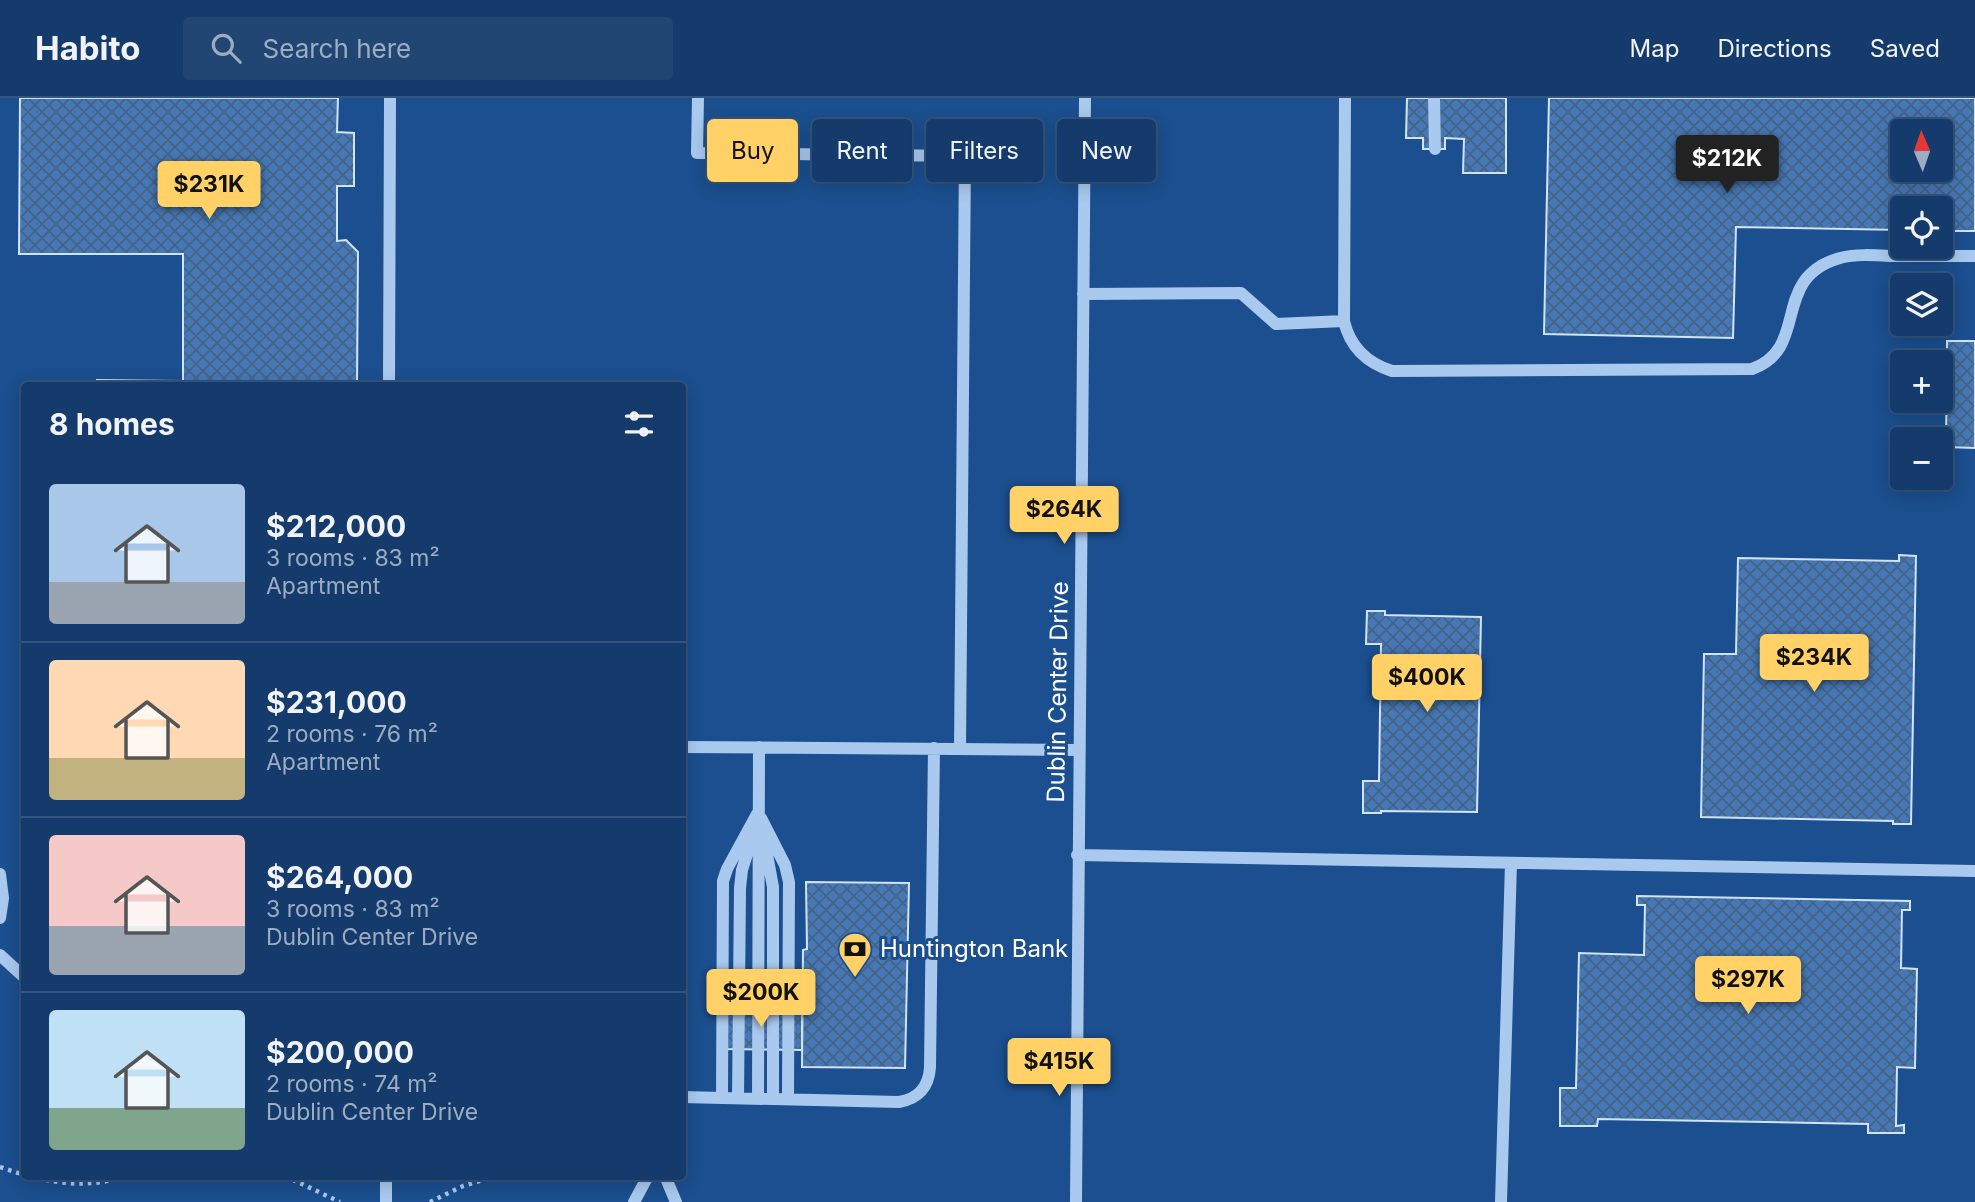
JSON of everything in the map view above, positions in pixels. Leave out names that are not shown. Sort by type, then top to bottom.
[{"type":"street","points":[[389,382],[390,98]]},
{"type":"street","points":[[698,98],[698,153],[965,156],[960,749]]},
{"type":"street","name":"Dublin Center Drive","points":[[1076,1202],[1085,98]]},
{"type":"street","points":[[1345,98],[1344,321],[1350,338],[1360,353],[1375,364],[1392,371],[1744,370],[1760,366],[1778,352],[1786,338],[1790,311],[1798,290],[1812,274],[1830,262],[1852,256],[1975,256]]},
{"type":"street","points":[[1434,98],[1435,149]]},
{"type":"street","points":[[1083,294],[1241,293],[1276,324],[1344,321]]},
{"type":"street","points":[[686,747],[1078,750]]},
{"type":"street","points":[[738,1098],[741,878],[758,818],[759,747]]},
{"type":"street","points":[[686,1097],[903,1102],[918,1095],[927,1083],[930,1067],[934,748]]},
{"type":"street","points":[[722,1097],[723,881],[726,869],[757,817],[758,804]]},
{"type":"street","points":[[758,804],[758,1099]]},
{"type":"street","points":[[758,804],[772,880],[773,1099]]},
{"type":"street","points":[[758,804],[762,822],[785,865],[789,882],[789,1099]]},
{"type":"street","points":[[1077,855],[1975,871]]},
{"type":"street","points":[[1501,1202],[1511,863]]},
{"type":"street","points":[[0,874],[3,898],[0,918]]},
{"type":"street","points":[[0,956],[21,974]]},
{"type":"street","points":[[386,1180],[386,1202]]},
{"type":"street","points":[[634,1202],[646,1180]]},
{"type":"street","points":[[667,1180],[676,1202]]},
{"type":"path","points":[[0,1167],[21,1173]]},
{"type":"path","points":[[56,1180],[85,1185],[114,1180]]},
{"type":"path","points":[[293,1180],[340,1202]]},
{"type":"path","points":[[430,1202],[483,1180]]},
{"type":"building","points":[[20,98],[338,98],[337,132],[354,133],[354,186],[337,186],[337,241],[346,240],[358,252],[357,382],[97,382],[183,381],[183,254],[19,254]]},
{"type":"building","points":[[1407,98],[1506,98],[1506,173],[1463,173],[1464,139],[1445,138],[1445,149],[1423,149],[1423,138],[1406,138]]},
{"type":"building","points":[[1549,98],[1975,98],[1975,231],[1953,231],[1953,196],[1890,196],[1890,230],[1736,227],[1733,338],[1544,334]]},
{"type":"building","points":[[1947,341],[1975,341],[1975,448],[1953,447],[1953,427],[1946,427],[1946,413],[1953,413],[1953,350],[1947,350]]},
{"type":"building","points":[[1899,555],[1916,556],[1911,824],[1893,824],[1893,821],[1701,817],[1704,654],[1736,654],[1738,558],[1899,561]]},
{"type":"building","points":[[1367,611],[1385,611],[1385,615],[1481,617],[1477,812],[1363,813],[1363,781],[1379,781],[1381,644],[1366,644]]},
{"type":"building","name":"Huntington Bank","points":[[806,882],[909,883],[905,1068],[802,1067],[803,950],[807,949]]},
{"type":"building","points":[[1637,896],[1910,901],[1910,910],[1902,910],[1901,968],[1917,969],[1915,1068],[1897,1067],[1896,1126],[1904,1125],[1904,1133],[1868,1133],[1868,1124],[1598,1119],[1597,1126],[1560,1126],[1560,1088],[1576,1088],[1579,953],[1644,955],[1645,905],[1637,905]]},
{"type":"building","points":[[722,1009],[802,1009],[802,1050],[718,1049]]},
{"type":"place","name":"Huntington Bank","points":[[855,979]]}]
